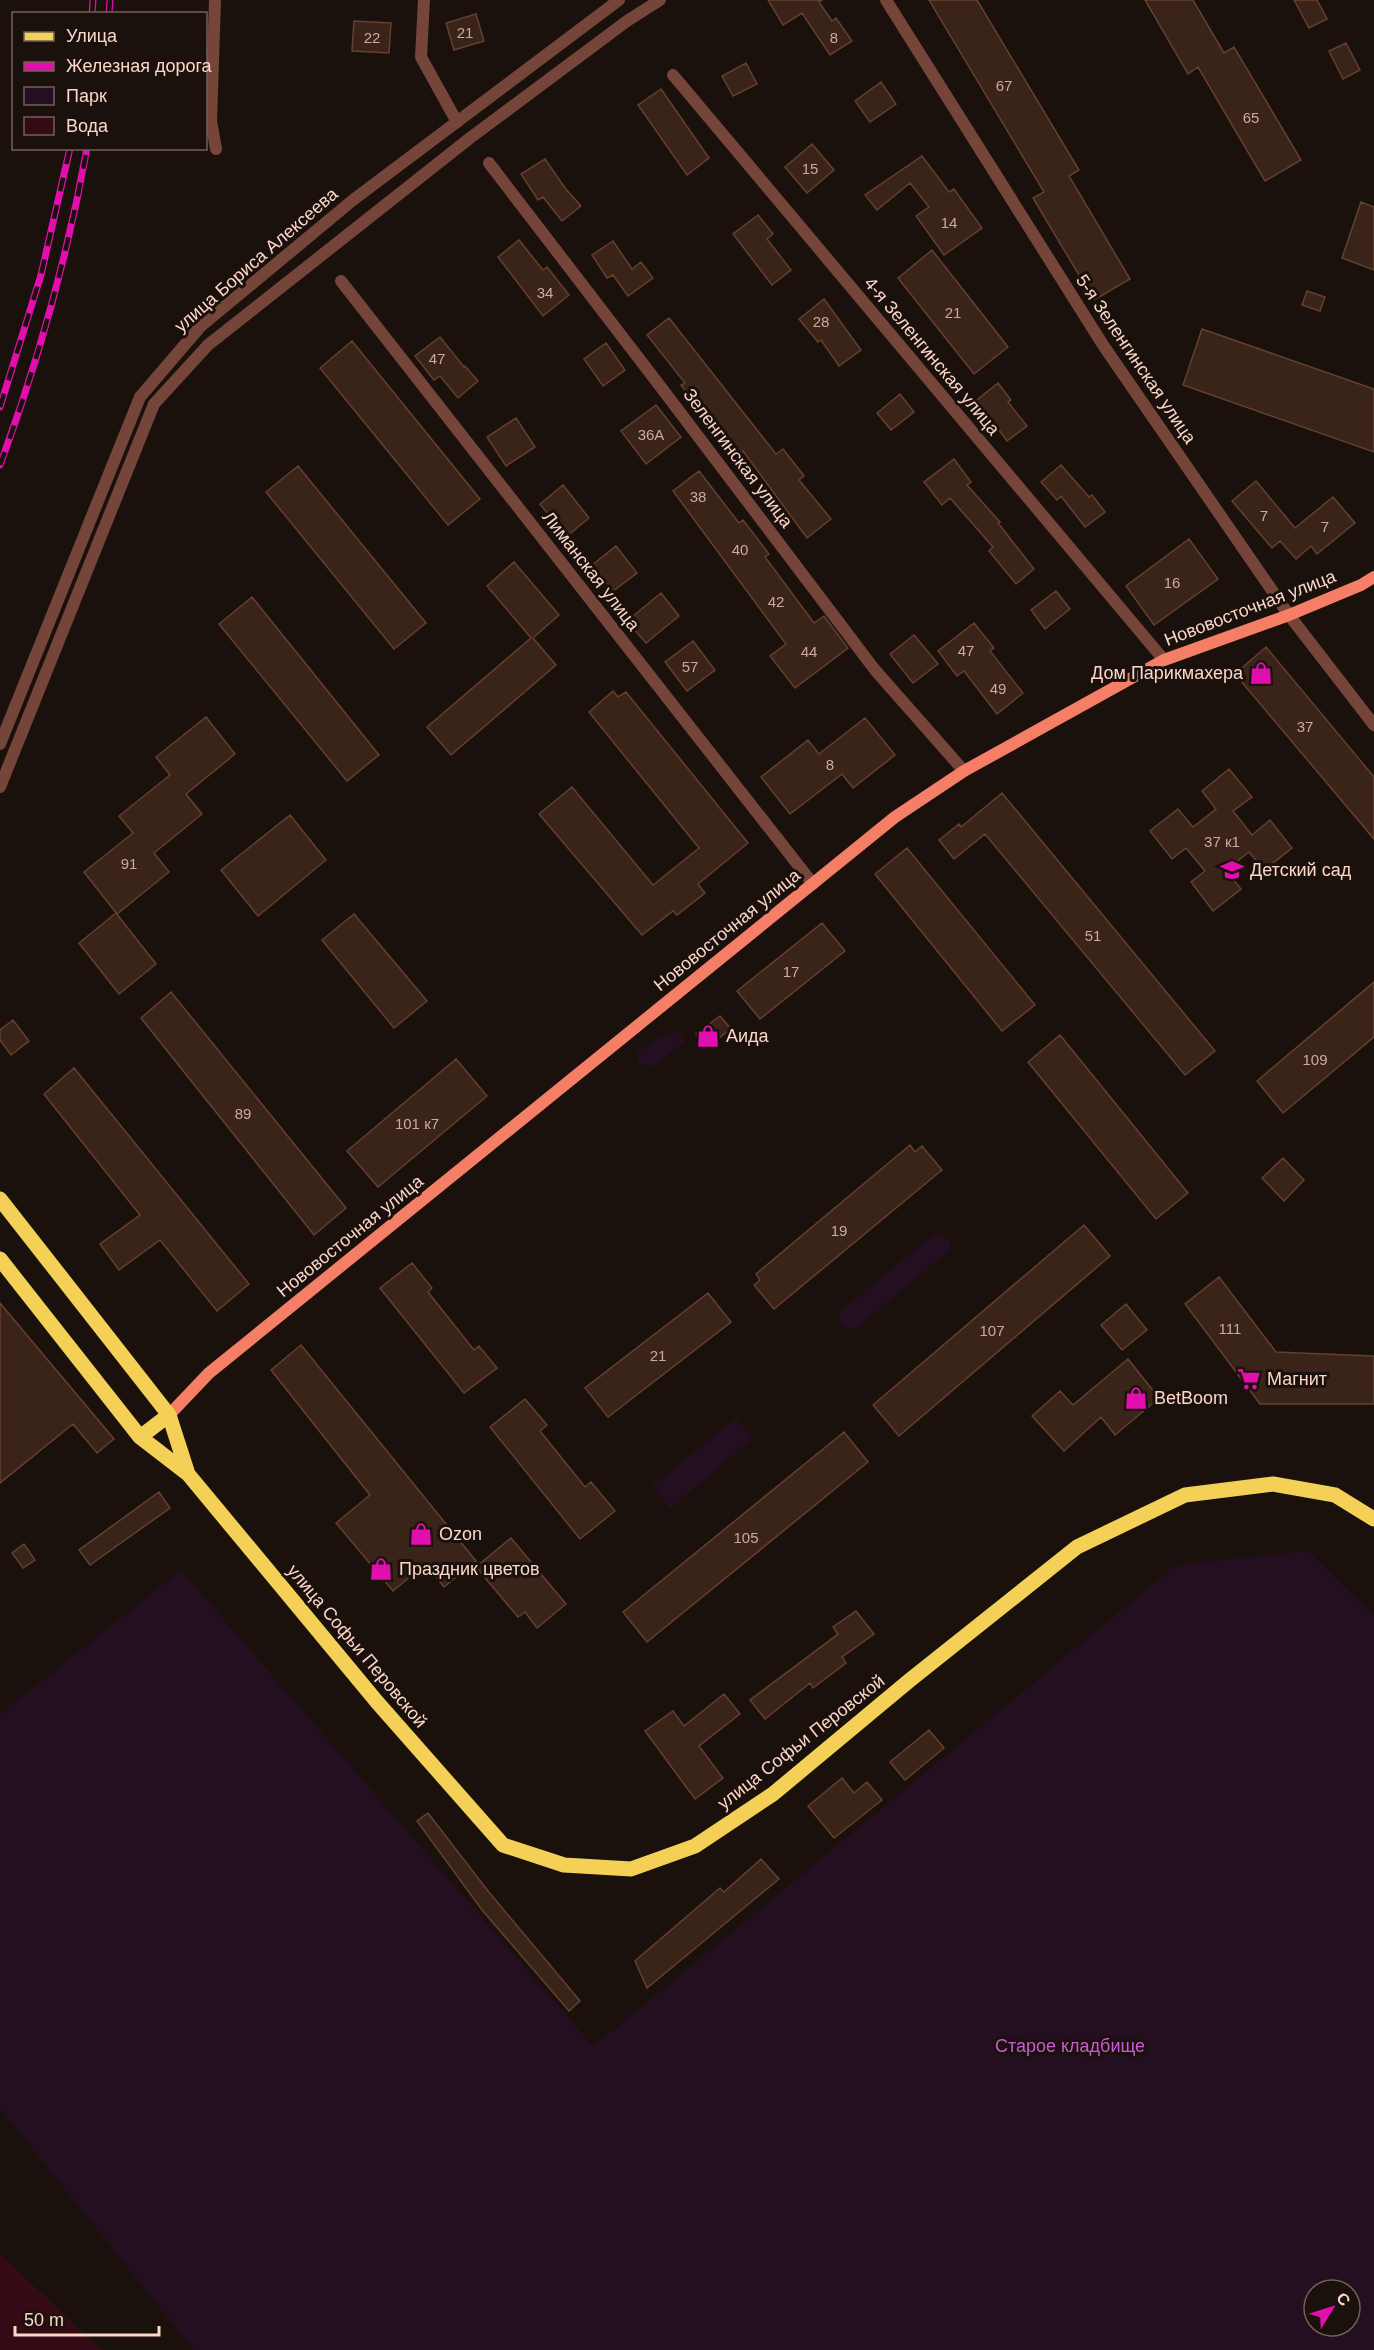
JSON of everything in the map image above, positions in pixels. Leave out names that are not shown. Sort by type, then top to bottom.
[{"type":"main road","name":"Нововосточная улица","points":[[169,1415],[209,1373],[896,817],[964,771],[1164,660],[1289,615],[1361,585],[1374,577]]},
{"type":"main road","name":"улица Софьи Перовской","points":[[0,1199],[169,1415],[188,1474]]},
{"type":"main road","name":"улица Софьи Перовской","points":[[0,1259],[140,1437],[188,1474],[377,1702],[503,1845],[564,1865],[632,1869],[695,1846],[757,1806],[919,1672],[1077,1547],[1185,1495],[1273,1484],[1335,1495],[1374,1519]]},
{"type":"main road","points":[[140,1437],[169,1415]]},
{"type":"street","points":[[215,0],[211,122],[216,149]]},
{"type":"street","points":[[424,0],[422,57],[457,122]]},
{"type":"street","name":"улица Бориса Алексеева","points":[[0,744],[140,397],[200,327],[353,200],[619,0]]},
{"type":"street","points":[[0,788],[154,404],[208,345],[470,138],[627,21],[660,0]]},
{"type":"street","name":"5-я Зеленгинская улица","points":[[886,0],[1103,345],[1289,615],[1374,725]]},
{"type":"street","name":"4-я Зеленгинская улица","points":[[673,75],[1164,660]]},
{"type":"street","name":"Зеленгинская улица","points":[[489,163],[875,670],[964,771]]},
{"type":"street","name":"Лиманская улица","points":[[341,281],[813,884]]},
{"type":"green space","points":[[676,1032],[681,1033],[685,1041],[655,1066],[639,1064],[637,1053],[653,1041]]},
{"type":"green space","points":[[941,1233],[949,1240],[949,1251],[855,1329],[847,1329],[842,1325],[839,1319],[840,1311],[935,1234]]},
{"type":"green space","points":[[736,1418],[753,1438],[670,1509],[652,1486]]},
{"type":"green space","name":"Старое кладбище","points":[[1308,1551],[1374,1616],[1374,2350],[194,2350],[0,2108],[0,1714],[181,1570],[592,2045],[616,2028],[1176,1565]]},
{"type":"water","points":[[0,2254],[102,2350],[0,2350]]},
{"type":"building","points":[[768,0],[822,0],[819,2],[832,21],[836,18],[852,41],[830,55],[802,13],[783,25]]},
{"type":"building","points":[[929,0],[977,0],[1079,170],[1069,176],[1130,279],[1094,300],[1033,198],[1044,192]]},
{"type":"building","points":[[1145,0],[1193,0],[1224,53],[1234,47],[1301,160],[1265,181],[1198,67],[1188,74]]},
{"type":"building","points":[[1294,0],[1317,0],[1327,19],[1309,28]]},
{"type":"building","points":[[476,14],[484,41],[454,50],[446,23]]},
{"type":"building","points":[[354,21],[391,23],[389,53],[352,51]]},
{"type":"building","points":[[1346,43],[1360,70],[1343,79],[1329,51]]},
{"type":"building","points":[[746,63],[757,84],[733,96],[722,76]]},
{"type":"building","points":[[881,82],[896,104],[870,122],[855,101]]},
{"type":"building","points":[[661,89],[709,158],[687,175],[638,105]]},
{"type":"building","points":[[812,144],[834,170],[807,193],[785,167]]},
{"type":"building","points":[[922,156],[949,192],[954,189],[982,228],[944,255],[916,216],[929,207],[910,183],[877,210],[865,195]]},
{"type":"building","points":[[545,159],[581,206],[562,221],[543,197],[538,200],[521,174]]},
{"type":"building","points":[[1361,202],[1374,207],[1374,270],[1342,258]]},
{"type":"building","points":[[758,215],[773,234],[767,239],[791,270],[772,285],[733,234]]},
{"type":"building","points":[[519,240],[543,270],[547,267],[569,295],[543,316],[498,257]]},
{"type":"building","points":[[613,241],[632,269],[641,262],[653,278],[628,296],[613,275],[607,278],[592,255]]},
{"type":"building","points":[[932,250],[1008,347],[974,374],[898,278]]},
{"type":"building","points":[[1307,291],[1325,297],[1320,311],[1302,305]]},
{"type":"building","points":[[824,299],[861,350],[839,366],[821,340],[818,342],[799,319]]},
{"type":"building","points":[[669,318],[776,454],[783,449],[804,476],[799,480],[831,519],[807,538],[743,451],[738,455],[703,409],[700,411],[681,385],[685,383],[647,335]]},
{"type":"building","points":[[1202,329],[1374,389],[1374,452],[1183,385]]},
{"type":"building","points":[[440,337],[478,381],[458,398],[440,376],[434,380],[415,356]]},
{"type":"building","points":[[352,341],[480,499],[448,525],[320,368]]},
{"type":"building","points":[[606,343],[625,370],[603,386],[584,359]]},
{"type":"building","points":[[998,383],[1011,400],[1008,402],[1027,426],[1007,441],[977,400]]},
{"type":"building","points":[[900,394],[914,412],[891,430],[877,413]]},
{"type":"building","points":[[656,405],[681,437],[646,464],[621,431]]},
{"type":"building","points":[[516,418],[535,447],[506,466],[487,437]]},
{"type":"building","points":[[954,459],[971,482],[967,485],[1000,522],[998,523],[1034,569],[1016,584],[989,551],[993,547],[950,498],[942,505],[924,482]]},
{"type":"building","points":[[1061,465],[1089,497],[1092,495],[1105,512],[1085,527],[1061,496],[1057,500],[1041,482]]},
{"type":"building","points":[[298,466],[426,623],[394,649],[266,492]]},
{"type":"building","points":[[699,471],[739,523],[743,520],[769,554],[765,557],[814,623],[824,616],[848,648],[795,688],[770,656],[786,644],[673,491]]},
{"type":"building","points":[[1256,481],[1295,528],[1333,497],[1355,523],[1317,554],[1311,546],[1296,559],[1280,541],[1272,548],[1232,501]]},
{"type":"building","points":[[563,485],[589,518],[566,537],[540,504]]},
{"type":"building","points":[[1189,539],[1218,579],[1154,625],[1126,586]]},
{"type":"building","points":[[616,546],[637,573],[613,591],[592,565]]},
{"type":"building","points":[[514,562],[559,615],[533,638],[556,665],[451,755],[427,727],[531,638],[487,586]]},
{"type":"building","points":[[1056,591],[1070,609],[1045,629],[1031,610]]},
{"type":"building","points":[[661,593],[679,616],[646,643],[627,621]]},
{"type":"building","points":[[252,597],[379,755],[347,781],[219,624]]},
{"type":"building","points":[[974,623],[994,648],[990,651],[1023,693],[997,714],[964,671],[957,676],[938,651]]},
{"type":"building","points":[[914,635],[938,664],[913,683],[890,654]]},
{"type":"building","points":[[693,641],[715,670],[687,691],[665,662]]},
{"type":"building","points":[[1266,647],[1374,777],[1374,839],[1235,674]]},
{"type":"building","points":[[613,691],[618,697],[626,692],[748,843],[698,884],[705,893],[677,915],[673,911],[642,935],[539,814],[572,787],[653,885],[699,848],[589,712]]},
{"type":"building","points":[[206,717],[235,754],[186,794],[202,814],[154,853],[169,872],[117,914],[84,872],[133,833],[119,816],[170,775],[156,757]]},
{"type":"building","points":[[865,718],[895,755],[853,788],[842,774],[790,814],[761,777],[808,740],[819,754]]},
{"type":"building","points":[[1229,769],[1252,797],[1233,811],[1252,835],[1270,820],[1292,848],[1264,870],[1249,852],[1226,870],[1241,889],[1213,911],[1191,882],[1205,871],[1186,848],[1172,859],[1150,831],[1178,809],[1193,827],[1216,809],[1202,791]]},
{"type":"building","points":[[1002,793],[1215,1051],[1185,1075],[985,834],[954,859],[939,840],[959,824],[961,827]]},
{"type":"building","points":[[290,815],[326,860],[258,916],[221,870]]},
{"type":"building","points":[[907,848],[1035,1005],[1002,1031],[875,874]]},
{"type":"building","points":[[116,913],[156,964],[119,994],[79,943]]},
{"type":"building","points":[[354,914],[427,1001],[394,1028],[322,940]]},
{"type":"building","points":[[822,923],[845,951],[760,1019],[737,991]]},
{"type":"building","points":[[1374,982],[1374,1037],[1283,1113],[1257,1081]]},
{"type":"building","points":[[171,992],[346,1208],[314,1235],[141,1018]]},
{"type":"building","points":[[720,1016],[731,1029],[706,1048],[696,1034]]},
{"type":"building","points":[[13,1020],[29,1041],[11,1055],[0,1040],[0,1030]]},
{"type":"building","points":[[1060,1035],[1188,1193],[1156,1219],[1028,1062]]},
{"type":"building","points":[[456,1059],[487,1096],[378,1187],[347,1151]]},
{"type":"building","points":[[74,1068],[249,1284],[217,1311],[160,1240],[119,1270],[100,1244],[140,1215],[44,1094]]},
{"type":"building","points":[[910,1145],[915,1152],[922,1146],[942,1170],[774,1309],[754,1285],[760,1280],[756,1274]]},
{"type":"building","points":[[1283,1158],[1304,1180],[1284,1201],[1262,1178]]},
{"type":"building","points":[[1084,1225],[1110,1256],[899,1436],[873,1405]]},
{"type":"building","points":[[412,1263],[432,1288],[428,1292],[474,1350],[479,1346],[497,1368],[464,1393],[380,1288]]},
{"type":"building","points":[[1219,1277],[1276,1352],[1374,1356],[1374,1404],[1260,1404],[1185,1304]]},
{"type":"building","points":[[708,1293],[731,1322],[608,1417],[585,1388]]},
{"type":"building","points":[[0,1303],[114,1439],[97,1453],[73,1424],[0,1483]]},
{"type":"building","points":[[1126,1304],[1147,1330],[1122,1350],[1101,1325]]},
{"type":"building","points":[[301,1345],[476,1561],[444,1587],[425,1564],[393,1591],[336,1523],[370,1495],[271,1370]]},
{"type":"building","points":[[1128,1359],[1159,1398],[1115,1435],[1101,1417],[1064,1451],[1032,1416],[1060,1391],[1073,1405]]},
{"type":"building","points":[[525,1399],[547,1425],[540,1431],[585,1487],[591,1482],[615,1511],[580,1539],[490,1427]]},
{"type":"building","points":[[844,1432],[868,1462],[647,1642],[623,1612]]},
{"type":"building","points":[[159,1492],[170,1508],[90,1565],[79,1550]]},
{"type":"building","points":[[511,1538],[566,1604],[537,1628],[525,1612],[518,1617],[476,1567]]},
{"type":"building","points":[[24,1544],[35,1560],[23,1568],[12,1553]]},
{"type":"building","points":[[856,1611],[874,1634],[842,1657],[846,1663],[813,1688],[810,1683],[765,1719],[750,1700],[838,1634],[833,1627]]},
{"type":"building","points":[[724,1694],[740,1714],[699,1746],[723,1778],[695,1799],[645,1731],[673,1711],[684,1726]]},
{"type":"building","points":[[929,1730],[944,1748],[905,1780],[890,1762]]},
{"type":"building","points":[[842,1778],[854,1793],[867,1782],[882,1800],[834,1838],[808,1806]]},
{"type":"building","points":[[428,1813],[488,1891],[580,2001],[569,2011],[482,1910],[417,1821]]},
{"type":"building","points":[[761,1859],[779,1879],[647,1988],[635,1961],[720,1888],[724,1892]]},
{"type":"railway","points":[[92,12],[93,0]]},
{"type":"railway","points":[[109,12],[110,0]]},
{"type":"railway","points":[[0,407],[41,275],[70,150]]},
{"type":"railway","points":[[0,465],[27,388],[61,269],[87,150]]},
{"type":"place","name":"Дом Парикмахера","points":[[1261,673]]},
{"type":"place","name":"Детский сад","points":[[1232,870]]},
{"type":"place","name":"Аида","points":[[708,1036]]},
{"type":"place","name":"Магнит","points":[[1249,1379]]},
{"type":"place","name":"BetBoom","points":[[1136,1398]]},
{"type":"place","name":"Ozon","points":[[421,1534]]},
{"type":"place","name":"Праздник цветов","points":[[381,1569]]}]
